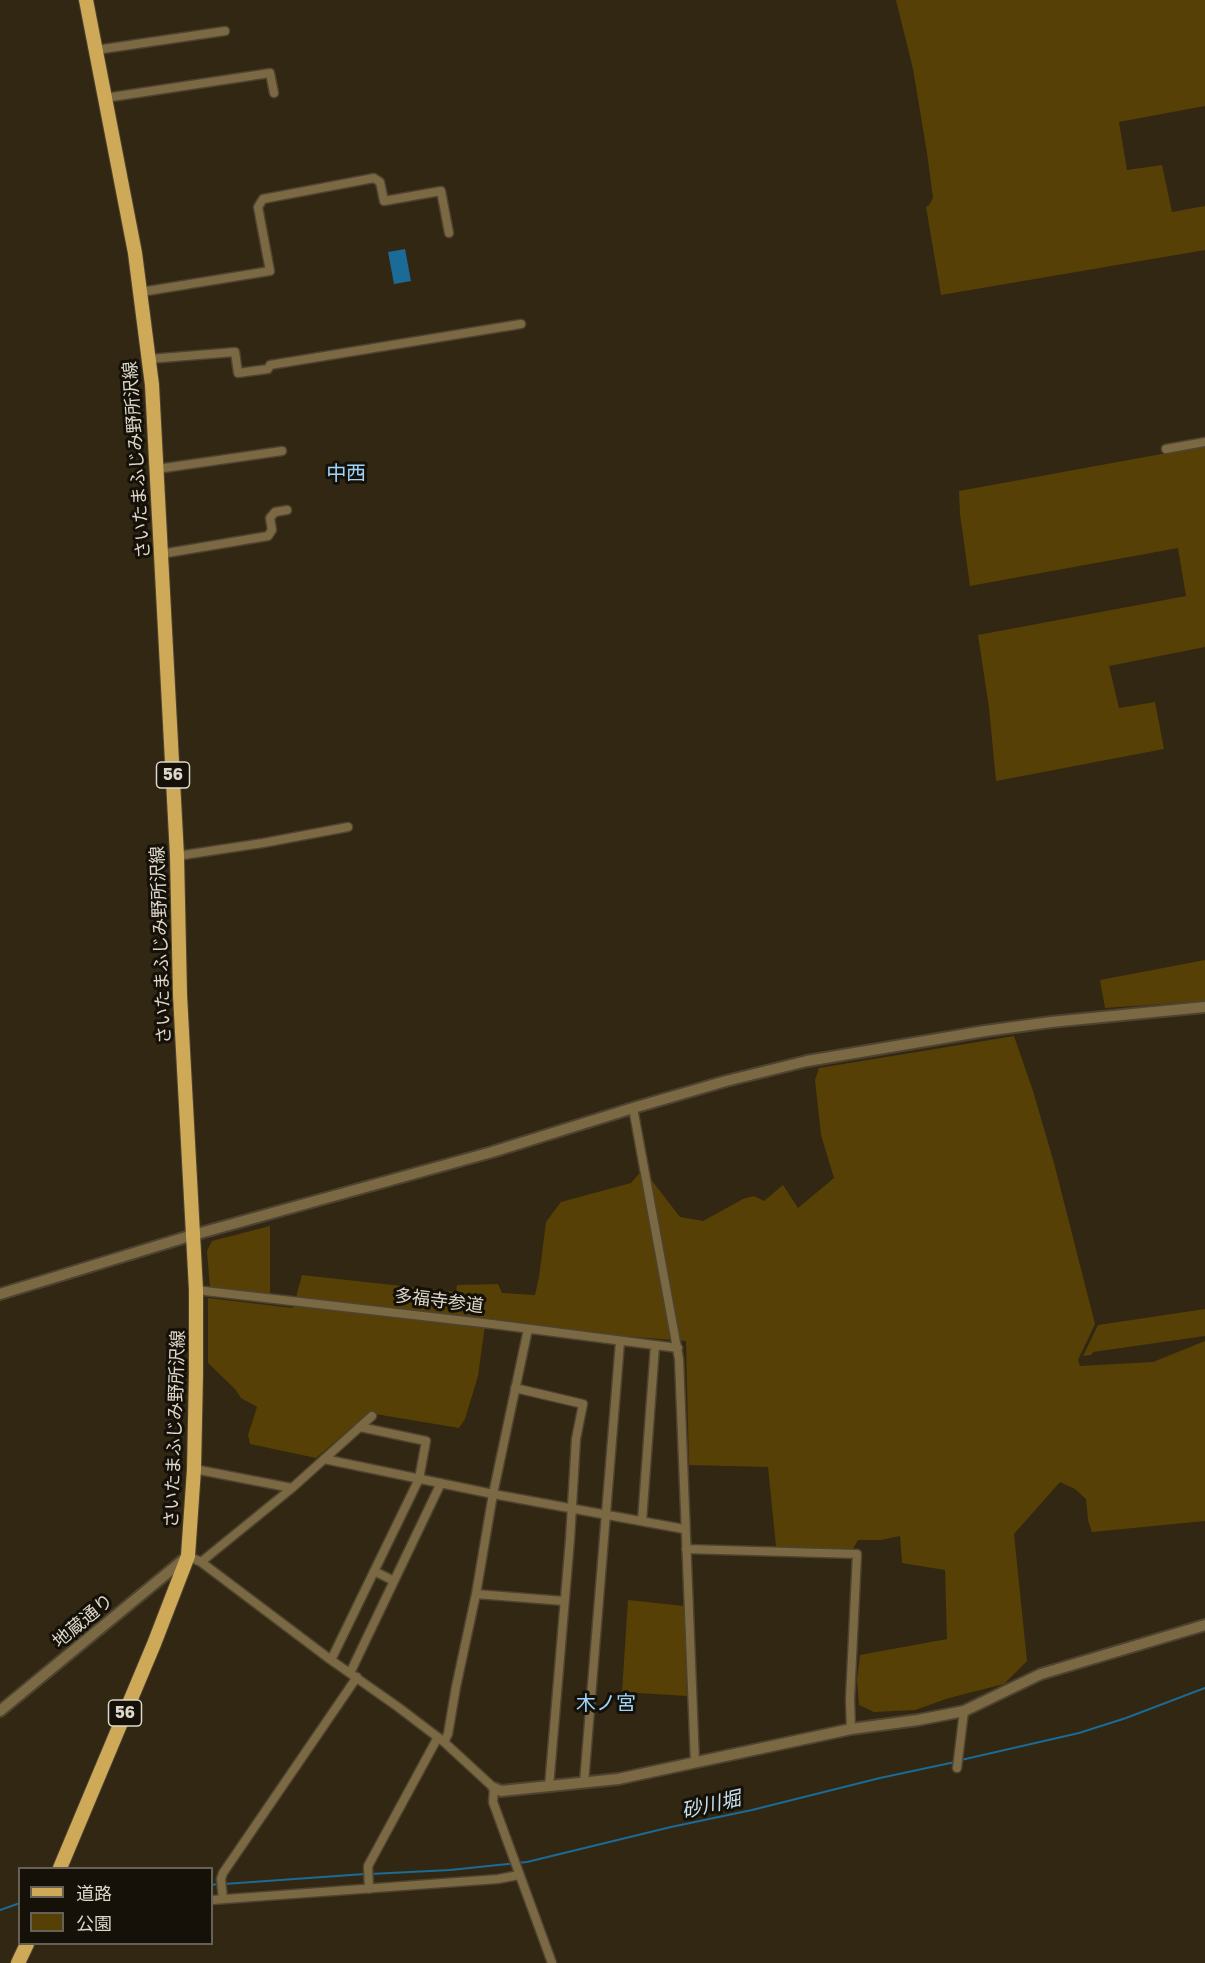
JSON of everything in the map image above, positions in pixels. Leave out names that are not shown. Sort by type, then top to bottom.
[{"type":"main road","name":"さいたまふじみ野所沢線","points":[[61,1867],[180,1581],[188,1556],[194,1469],[196,1290],[194,1235],[181,1006],[177,856],[149,359],[141,292],[86,0]]},
{"type":"main road","points":[[18,1963],[27,1945]]},
{"type":"street","points":[[96,50],[225,31]]},
{"type":"street","points":[[105,98],[270,74],[274,93]]},
{"type":"street","points":[[141,292],[270,271],[258,207],[263,198],[374,178],[380,182],[384,201],[441,191],[449,233]]},
{"type":"street","points":[[149,359],[235,351],[238,373],[268,369],[270,365],[521,324]]},
{"type":"street","points":[[1166,449],[1205,442]]},
{"type":"street","points":[[157,469],[282,451]]},
{"type":"street","points":[[161,554],[268,536],[272,530],[270,518],[275,512],[287,510]]},
{"type":"street","points":[[177,856],[348,827]]},
{"type":"street","points":[[0,1294],[194,1235],[492,1152],[633,1108],[807,1061],[1051,1022],[1205,1007]]},
{"type":"street","points":[[633,1108],[678,1348],[695,1762]]},
{"type":"street","name":"多福寺参道","points":[[196,1290],[678,1348]]},
{"type":"street","points":[[369,1887],[368,1868],[441,1740],[448,1734],[477,1594],[493,1494],[528,1329]]},
{"type":"street","points":[[584,1782],[620,1342]]},
{"type":"street","points":[[642,1521],[655,1346]]},
{"type":"street","points":[[515,1388],[583,1404],[576,1439],[549,1787]]},
{"type":"street","points":[[201,1562],[292,1488],[372,1416]]},
{"type":"street","points":[[331,1660],[419,1479],[426,1441],[360,1427]]},
{"type":"street","points":[[324,1459],[493,1494],[684,1529]]},
{"type":"street","points":[[194,1469],[292,1488]]},
{"type":"street","points":[[223,1899],[221,1879],[230,1863],[353,1675],[394,1581],[441,1483]]},
{"type":"street","points":[[686,1549],[857,1554],[849,1699],[851,1729]]},
{"type":"street","points":[[188,1556],[201,1562],[441,1740],[494,1788],[501,1791],[618,1779],[851,1729],[964,1711],[1041,1674],[1205,1625]]},
{"type":"street","name":"地蔵通り","points":[[0,1711],[188,1556]]},
{"type":"street","points":[[374,1571],[394,1581]]},
{"type":"street","points":[[477,1594],[564,1601]]},
{"type":"street","points":[[957,1768],[964,1711]]},
{"type":"street","points":[[494,1788],[493,1802],[552,1963]]},
{"type":"street","points":[[213,1900],[498,1879],[518,1874]]},
{"type":"green space","points":[[896,0],[1205,0],[1205,106],[1119,122],[1127,170],[1162,165],[1172,212],[1205,206],[1205,250],[941,295],[926,207],[933,198],[927,153],[913,69]]},
{"type":"green space","points":[[1205,446],[1205,647],[1109,666],[1119,708],[1155,702],[1164,749],[996,781],[989,708],[978,635],[1186,596],[1178,548],[970,586],[959,491]]},
{"type":"green space","points":[[1205,960],[1205,1001],[1105,1008],[1100,980]]},
{"type":"green space","points":[[1014,1036],[1054,1163],[1095,1324],[1078,1360],[1080,1366],[1153,1362],[1205,1341],[1205,1521],[1092,1532],[1086,1499],[1075,1489],[1060,1482],[1014,1534],[1027,1661],[1004,1684],[949,1698],[915,1710],[874,1712],[859,1705],[857,1680],[860,1655],[947,1639],[945,1570],[902,1563],[900,1536],[881,1540],[858,1540],[853,1549],[776,1547],[768,1467],[689,1465],[686,1341],[585,1333],[486,1318],[478,1376],[465,1419],[459,1428],[369,1413],[316,1458],[250,1444],[248,1435],[257,1407],[241,1398],[235,1389],[208,1363],[208,1298],[293,1308],[302,1275],[456,1292],[457,1285],[498,1284],[502,1293],[535,1295],[546,1222],[561,1202],[631,1183],[643,1169],[680,1217],[703,1221],[743,1199],[754,1196],[764,1201],[783,1185],[798,1208],[834,1178],[821,1135],[815,1080],[819,1068]]},
{"type":"green space","points":[[270,1226],[270,1294],[210,1288],[207,1251],[212,1241]]},
{"type":"green space","points":[[1205,1309],[1205,1336],[1093,1352],[1091,1355],[1083,1356],[1098,1325]]},
{"type":"green space","points":[[628,1600],[684,1606],[687,1696],[622,1692]]},
{"type":"water","points":[[405,249],[411,281],[394,284],[388,252]]},
{"type":"waterway","name":"砂川堀","points":[[961,1760],[1079,1733],[1205,1688]]},
{"type":"waterway","name":"砂川堀","points":[[370,1874],[450,1870],[527,1862],[955,1762]]},
{"type":"waterway","name":"砂川堀","points":[[224,1884],[365,1874]]},
{"type":"waterway","name":"砂川堀","points":[[213,1885],[218,1884]]},
{"type":"waterway","name":"砂川堀","points":[[0,1910],[18,1904]]},
{"type":"district","name":"中西","points":[[346,474]]},
{"type":"district","name":"木ノ宮","points":[[606,1704]]}]
